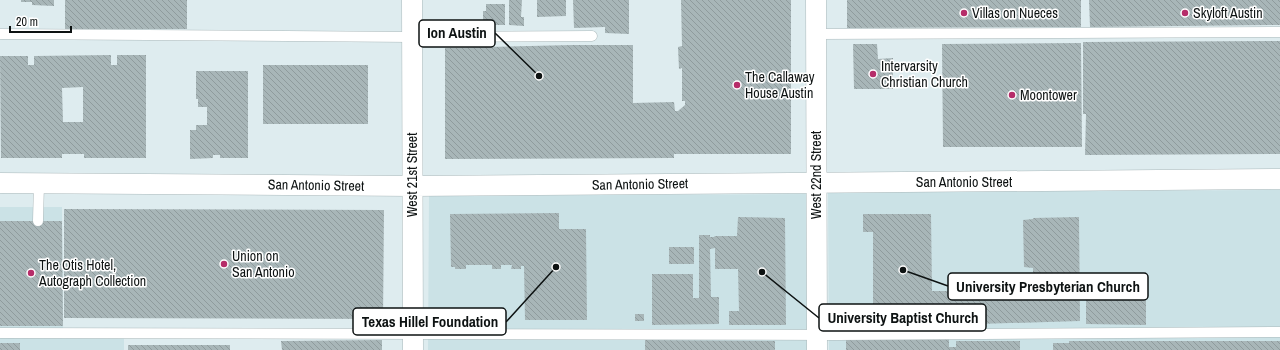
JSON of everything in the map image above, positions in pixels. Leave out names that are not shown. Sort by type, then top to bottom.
[{"type":"street","name":"West 21st Street","points":[[412,0],[413,342]]},
{"type":"street","name":"West 22nd Street","points":[[816,0],[817,342]]},
{"type":"street","name":"San Antonio Street","points":[[0,183],[412,186],[1280,179]]},
{"type":"lane","points":[[816,34],[1280,32]]},
{"type":"lane","points":[[0,34],[412,37],[592,36]]},
{"type":"lane","points":[[38,221],[39,183]]},
{"type":"lane","points":[[0,333],[413,342],[817,342],[1280,332]]},
{"type":"shaded area","points":[[1280,190],[1280,350],[829,350],[828,192]]},
{"type":"shaded area","points":[[810,194],[808,350],[428,350],[429,196]]},
{"type":"shaded area","name":"The Otis Hotel, Autograph Collection","points":[[0,207],[62,207],[63,328],[124,329],[124,350],[0,350]]},
{"type":"building","points":[[21,0],[54,0],[54,6],[32,5],[32,2],[21,2]]},
{"type":"building","points":[[65,0],[187,0],[187,29],[65,29]]},
{"type":"building","points":[[509,0],[522,0],[521,17],[524,17],[524,26],[509,25]]},
{"type":"building","points":[[537,0],[566,0],[566,16],[537,17]]},
{"type":"building","points":[[573,0],[629,0],[629,34],[605,33],[605,27],[574,28]]},
{"type":"building","points":[[681,0],[791,0],[791,154],[674,154],[674,158],[445,159],[445,48],[633,45],[633,103],[674,102],[675,111],[678,111],[685,105],[685,101],[682,101],[682,68],[679,69],[678,47],[682,46]]},
{"type":"building","name":"Villas on Nueces","points":[[847,0],[1081,0],[1081,27],[847,28]]},
{"type":"building","name":"Skyloft Austin","points":[[1089,0],[1280,0],[1280,25],[1090,27]]},
{"type":"building","points":[[486,4],[505,4],[505,25],[483,25],[483,11],[486,11]]},
{"type":"building","points":[[1280,41],[1280,154],[1085,155],[1086,114],[1083,114],[1083,42]]},
{"type":"building","name":"Moontower","points":[[1081,43],[1082,147],[943,147],[942,44]]},
{"type":"building","name":"Intervarsity Christian Church","points":[[853,44],[877,44],[878,59],[893,58],[893,89],[854,89]]},
{"type":"building","points":[[111,55],[111,65],[117,65],[117,55],[146,55],[146,158],[84,158],[84,154],[62,154],[62,158],[1,158],[0,56],[28,56],[28,65],[34,65],[34,56]],"holes":[[[83,87],[83,122],[63,122],[62,88]]]},
{"type":"building","points":[[263,65],[368,65],[368,124],[263,124]]},
{"type":"building","points":[[196,71],[248,71],[248,158],[220,158],[220,155],[213,155],[213,158],[190,159],[190,130],[196,130],[196,125],[207,125],[207,107],[198,107],[198,99],[196,99]]},
{"type":"building","name":"Union on San Antonio","points":[[64,209],[384,210],[383,319],[64,318]]},
{"type":"building","points":[[559,213],[559,229],[586,229],[587,320],[525,320],[524,266],[521,266],[521,269],[511,269],[512,265],[501,265],[501,269],[492,269],[492,265],[466,265],[466,269],[455,269],[455,267],[451,267],[450,214]]},
{"type":"building","points":[[863,214],[931,214],[932,291],[954,291],[955,273],[1033,273],[1033,268],[1024,267],[1023,220],[1033,218],[1079,217],[1080,321],[947,325],[947,322],[931,322],[931,325],[873,325],[873,232],[863,232]]},
{"type":"building","points":[[738,217],[785,218],[786,325],[729,325],[729,311],[739,311],[738,269],[715,269],[715,248],[710,249],[711,297],[719,297],[719,324],[652,325],[652,274],[693,274],[693,298],[699,298],[699,235],[710,235],[710,237],[737,236]]},
{"type":"building","name":"The Otis Hotel, Autograph Collection","points":[[0,221],[62,221],[63,326],[0,326]]},
{"type":"building","points":[[669,247],[694,247],[694,264],[669,264]]},
{"type":"building","points":[[1086,299],[1146,300],[1146,325],[1086,324]]},
{"type":"building","points":[[635,314],[644,314],[644,321],[635,321]]},
{"type":"building","points":[[846,339],[949,339],[949,347],[956,347],[956,341],[1020,341],[1020,350],[846,350]]},
{"type":"building","points":[[382,340],[382,350],[282,350],[281,341]]},
{"type":"building","points":[[645,340],[775,341],[775,350],[645,350]]},
{"type":"building","points":[[1069,341],[1280,341],[1280,350],[1053,350],[1053,343],[1069,343]]},
{"type":"building","points":[[0,343],[20,343],[20,350],[0,350]]},
{"type":"building","points":[[128,345],[230,345],[230,350],[128,350]]},
{"type":"place","name":"Villas on Nueces","points":[[964,13]]},
{"type":"place","name":"Skyloft Austin","points":[[1185,13]]},
{"type":"place","name":"Intervarsity Christian Church","points":[[873,74]]},
{"type":"place","name":"Ion Austin","points":[[539,76]]},
{"type":"place","name":"The Callaway House Austin","points":[[737,85]]},
{"type":"place","name":"Moontower","points":[[1012,95]]},
{"type":"place","name":"Union on San Antonio","points":[[224,264]]},
{"type":"place","name":"Texas Hillel Foundation","points":[[556,267]]},
{"type":"place","name":"University Presbyterian Church","points":[[903,270]]},
{"type":"place","name":"University Baptist Church","points":[[762,272]]},
{"type":"place","name":"The Otis Hotel, Autograph Collection","points":[[31,273]]}]
